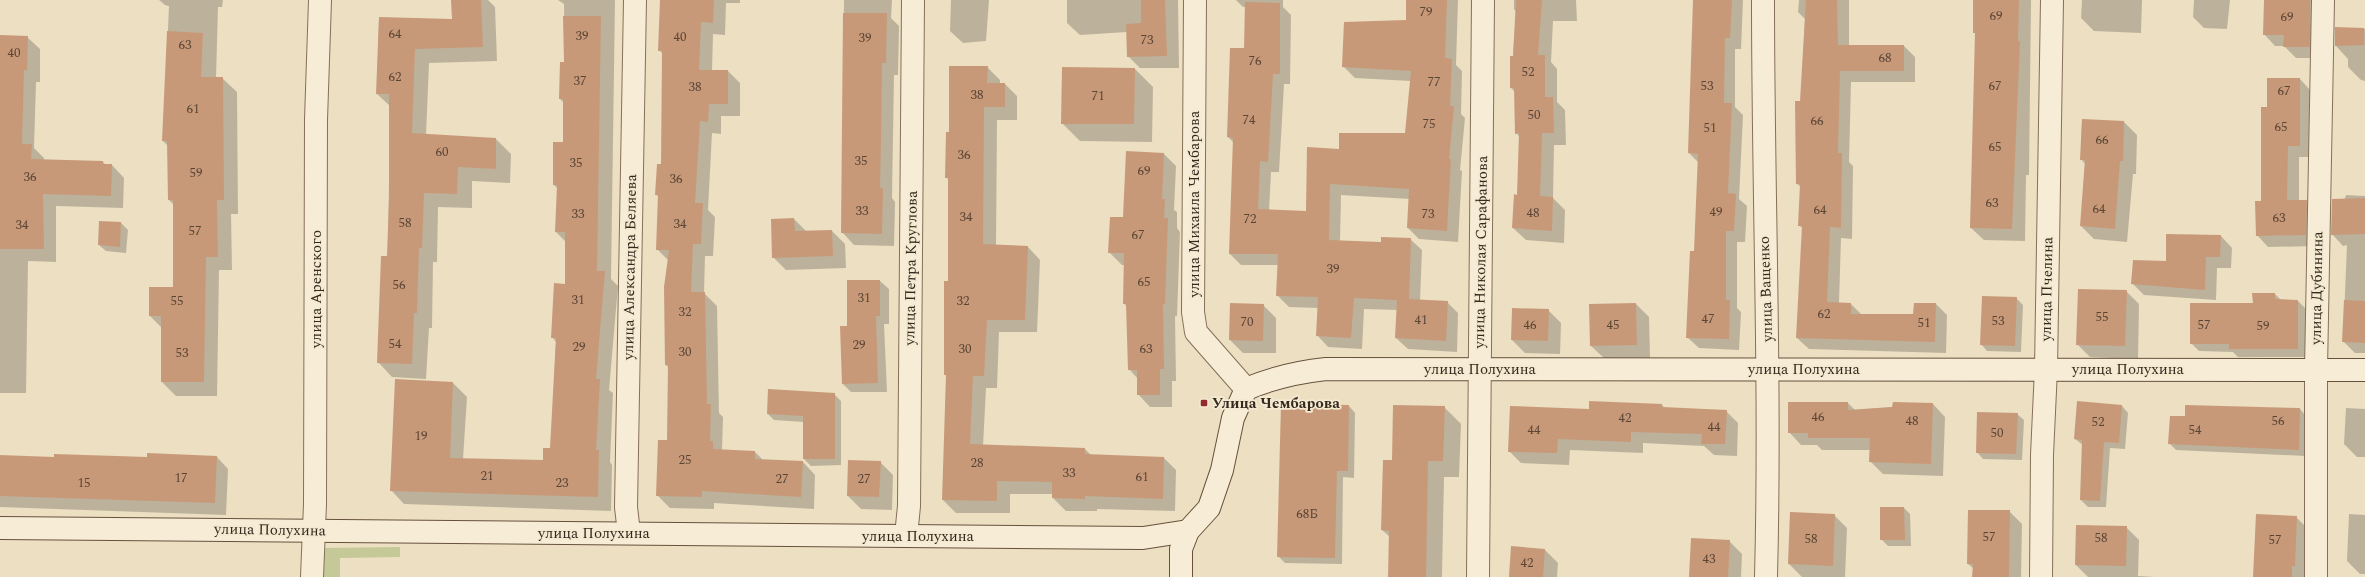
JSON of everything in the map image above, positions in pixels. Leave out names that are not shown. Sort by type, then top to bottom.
[{"type":"street","name":"улица Аренского","points":[[312,577],[312,531],[315,504],[316,120],[320,0]]},
{"type":"street","name":"улица Александра Беляева","points":[[629,533],[626,507],[635,0]]},
{"type":"street","name":"улица Петра Круглова","points":[[906,536],[909,506],[913,0]]},
{"type":"street","name":"улица Михаила Чембарова","points":[[1195,0],[1193,312],[1196,332],[1246,389]]},
{"type":"street","name":"улица Николая Сарафанова","points":[[1478,577],[1483,0]]},
{"type":"street","name":"улица Ващенко","points":[[1763,0],[1763,181],[1769,454],[1766,577]]},
{"type":"street","name":"улица Пчелина","points":[[2041,577],[2042,455],[2046,369],[2052,0]]},
{"type":"street","name":"улица Дубинина","points":[[2316,577],[2316,370],[2323,0]]},
{"type":"street","name":"улица Полухина","points":[[1246,389],[1295,372],[1326,369],[1768,368],[2365,370]]},
{"type":"street","points":[[1181,577],[1181,549],[1188,531],[1209,508],[1222,470],[1234,418],[1246,389]]},
{"type":"street","name":"улица Полухина","points":[[0,528],[1143,538],[1188,531]]},
{"type":"green space","points":[[400,547],[400,557],[340,558],[340,577],[323,577],[323,548]]},
{"type":"building","points":[[451,0],[481,0],[483,47],[415,49],[412,133],[496,138],[496,169],[458,167],[457,194],[424,193],[422,248],[419,248],[417,313],[414,313],[412,364],[377,363],[381,256],[387,256],[389,199],[389,94],[376,94],[379,17],[452,19]]},
{"type":"building","points":[[660,0],[714,0],[713,23],[701,22],[699,70],[728,70],[728,104],[709,104],[708,122],[700,121],[695,203],[703,203],[701,244],[693,244],[691,292],[705,292],[707,404],[711,404],[710,441],[713,441],[713,449],[755,451],[755,459],[803,461],[801,497],[702,491],[702,497],[656,496],[658,440],[667,440],[668,365],[665,365],[664,287],[669,250],[656,250],[658,195],[655,195],[657,164],[661,164],[662,51],[658,51]]},
{"type":"building","points":[[1141,0],[1165,0],[1167,56],[1127,57],[1126,24],[1141,23]]},
{"type":"building","points":[[1406,0],[1447,0],[1445,58],[1452,59],[1450,106],[1454,106],[1449,159],[1451,159],[1447,231],[1407,228],[1409,189],[1330,184],[1329,240],[1381,242],[1381,237],[1411,238],[1409,299],[1448,301],[1446,341],[1395,338],[1397,300],[1354,298],[1351,338],[1316,336],[1318,297],[1276,296],[1278,254],[1229,254],[1233,138],[1227,137],[1230,48],[1244,48],[1245,2],[1280,3],[1280,74],[1273,74],[1268,162],[1260,161],[1258,209],[1306,211],[1307,147],[1339,149],[1339,133],[1405,133],[1411,71],[1342,67],[1344,22],[1406,20]]},
{"type":"building","points":[[1516,0],[1542,0],[1538,55],[1545,55],[1545,97],[1553,97],[1554,133],[1542,133],[1540,196],[1553,197],[1552,231],[1512,228],[1514,194],[1517,195],[1519,133],[1515,134],[1514,88],[1510,88],[1510,56],[1513,56]]},
{"type":"building","points":[[1693,0],[1732,0],[1730,38],[1725,38],[1724,103],[1732,103],[1728,193],[1736,194],[1734,231],[1726,231],[1726,300],[1730,300],[1729,339],[1686,338],[1690,251],[1694,251],[1698,154],[1688,153]]},
{"type":"building","points":[[1806,0],[1837,0],[1838,45],[1904,45],[1904,71],[1840,71],[1838,153],[1842,153],[1841,228],[1830,227],[1827,302],[1851,303],[1851,314],[1913,314],[1914,303],[1936,303],[1935,342],[1796,338],[1802,226],[1798,226],[1800,184],[1796,184],[1795,101],[1800,101]]},
{"type":"building","points":[[1973,0],[2019,0],[2018,41],[2020,41],[2012,229],[1970,228],[1975,33],[1973,33]]},
{"type":"building","points":[[2264,0],[2310,0],[2310,47],[2283,47],[2284,35],[2263,35]]},
{"type":"building","points":[[843,13],[887,13],[886,63],[882,63],[880,188],[883,188],[882,234],[841,233]]},
{"type":"building","points":[[563,16],[601,16],[597,271],[605,271],[596,379],[600,379],[596,450],[599,450],[598,497],[390,491],[395,379],[453,382],[450,458],[543,460],[543,448],[550,448],[556,338],[551,338],[554,283],[565,284],[565,232],[555,232],[557,185],[553,185],[553,142],[563,142],[563,99],[559,99],[560,62],[564,62]]},
{"type":"building","points":[[2335,27],[2364,28],[2364,45],[2335,46]]},
{"type":"building","points":[[167,31],[203,33],[201,77],[223,77],[224,200],[217,200],[218,257],[206,257],[204,382],[161,382],[161,316],[149,316],[149,287],[173,287],[173,200],[168,200],[167,141],[162,141]]},
{"type":"building","points":[[0,35],[28,36],[27,70],[24,70],[22,144],[32,144],[31,159],[103,161],[103,164],[112,164],[111,196],[43,194],[44,249],[0,249]]},
{"type":"building","points":[[949,66],[988,66],[987,83],[1005,83],[1005,107],[984,107],[983,244],[1028,246],[1025,320],[987,320],[984,376],[973,376],[970,444],[1085,448],[1085,454],[1164,457],[1163,499],[1085,496],[1085,499],[1052,498],[1052,482],[997,481],[997,501],[942,500],[946,375],[944,375],[944,281],[948,281],[948,178],[945,178],[946,132],[949,132]]},
{"type":"building","points":[[1062,67],[1135,68],[1134,124],[1061,124]]},
{"type":"building","points":[[2267,78],[2300,78],[2300,146],[2288,146],[2287,200],[2307,200],[2306,235],[2256,236],[2255,201],[2261,201],[2261,107],[2267,107]]},
{"type":"building","points":[[2082,119],[2124,121],[2123,161],[2120,161],[2115,229],[2080,226],[2085,160],[2080,160]]},
{"type":"building","points":[[1126,151],[1164,153],[1162,199],[1165,199],[1164,218],[1168,218],[1165,304],[1163,304],[1164,369],[1160,369],[1160,395],[1137,395],[1137,370],[1128,370],[1126,304],[1123,304],[1124,253],[1108,253],[1110,217],[1123,217]]},
{"type":"building","points":[[2365,198],[2365,234],[2331,235],[2332,199]]},
{"type":"building","points":[[794,218],[795,231],[832,230],[833,256],[772,258],[771,219]]},
{"type":"building","points":[[99,221],[121,222],[120,247],[98,245]]},
{"type":"building","points":[[2166,234],[2221,235],[2220,257],[2206,257],[2205,290],[2131,284],[2133,260],[2166,261]]},
{"type":"building","points":[[847,280],[880,280],[880,316],[876,316],[878,383],[842,384],[840,326],[847,326]]},
{"type":"building","points":[[2078,289],[2127,290],[2125,346],[2076,345]]},
{"type":"building","points":[[2252,293],[2275,293],[2275,299],[2298,300],[2298,349],[2229,349],[2229,344],[2190,344],[2190,303],[2253,303]]},
{"type":"building","points":[[1982,296],[2017,297],[2015,346],[1980,345]]},
{"type":"building","points":[[2344,300],[2365,301],[2365,343],[2342,342]]},
{"type":"building","points":[[1230,303],[1264,304],[1263,341],[1229,340]]},
{"type":"building","points":[[1636,303],[1637,345],[1590,346],[1589,304]]},
{"type":"building","points":[[1512,308],[1549,309],[1548,341],[1511,340]]},
{"type":"building","points":[[768,389],[835,393],[835,459],[803,459],[803,416],[767,414]]},
{"type":"building","points":[[1589,401],[1662,404],[1662,407],[1727,410],[1725,444],[1701,444],[1702,434],[1631,432],[1631,442],[1558,439],[1557,453],[1508,452],[1510,406],[1589,409]]},
{"type":"building","points":[[2077,401],[2122,405],[2119,443],[2104,442],[2100,501],[2080,500],[2082,440],[2074,439]]},
{"type":"building","points":[[1788,402],[1848,402],[1848,410],[1892,407],[1893,402],[1933,403],[1931,464],[1869,462],[1870,438],[1808,438],[1808,433],[1788,433]]},
{"type":"building","points":[[1281,404],[1349,405],[1348,471],[1337,471],[1335,558],[1277,557]]},
{"type":"building","points":[[1393,405],[1445,406],[1443,461],[1428,461],[1426,577],[1388,577],[1389,531],[1381,530],[1383,460],[1392,460]]},
{"type":"building","points":[[2185,405],[2300,408],[2299,450],[2168,444],[2170,416],[2185,416]]},
{"type":"building","points":[[1977,412],[2018,413],[2016,454],[1976,453]]},
{"type":"building","points":[[147,453],[217,456],[215,503],[0,496],[0,455],[54,457],[54,454],[147,457]]},
{"type":"building","points":[[848,460],[881,461],[879,497],[847,496]]},
{"type":"building","points":[[1880,507],[1904,507],[1905,540],[1880,540]]},
{"type":"building","points":[[1968,510],[2010,510],[2009,577],[1972,577],[1973,564],[1967,564]]},
{"type":"building","points":[[1790,512],[1835,514],[1833,566],[1788,564]]},
{"type":"building","points":[[2256,514],[2297,516],[2295,566],[2292,566],[2292,577],[2253,577]]},
{"type":"building","points":[[2076,525],[2127,526],[2126,566],[2075,565]]},
{"type":"building","points":[[1691,538],[1730,540],[1728,577],[1689,577]]},
{"type":"building","points":[[1511,546],[1545,549],[1543,577],[1509,577]]},
{"type":"place","name":"Улица Чембарова","points":[[1204,403]]}]
